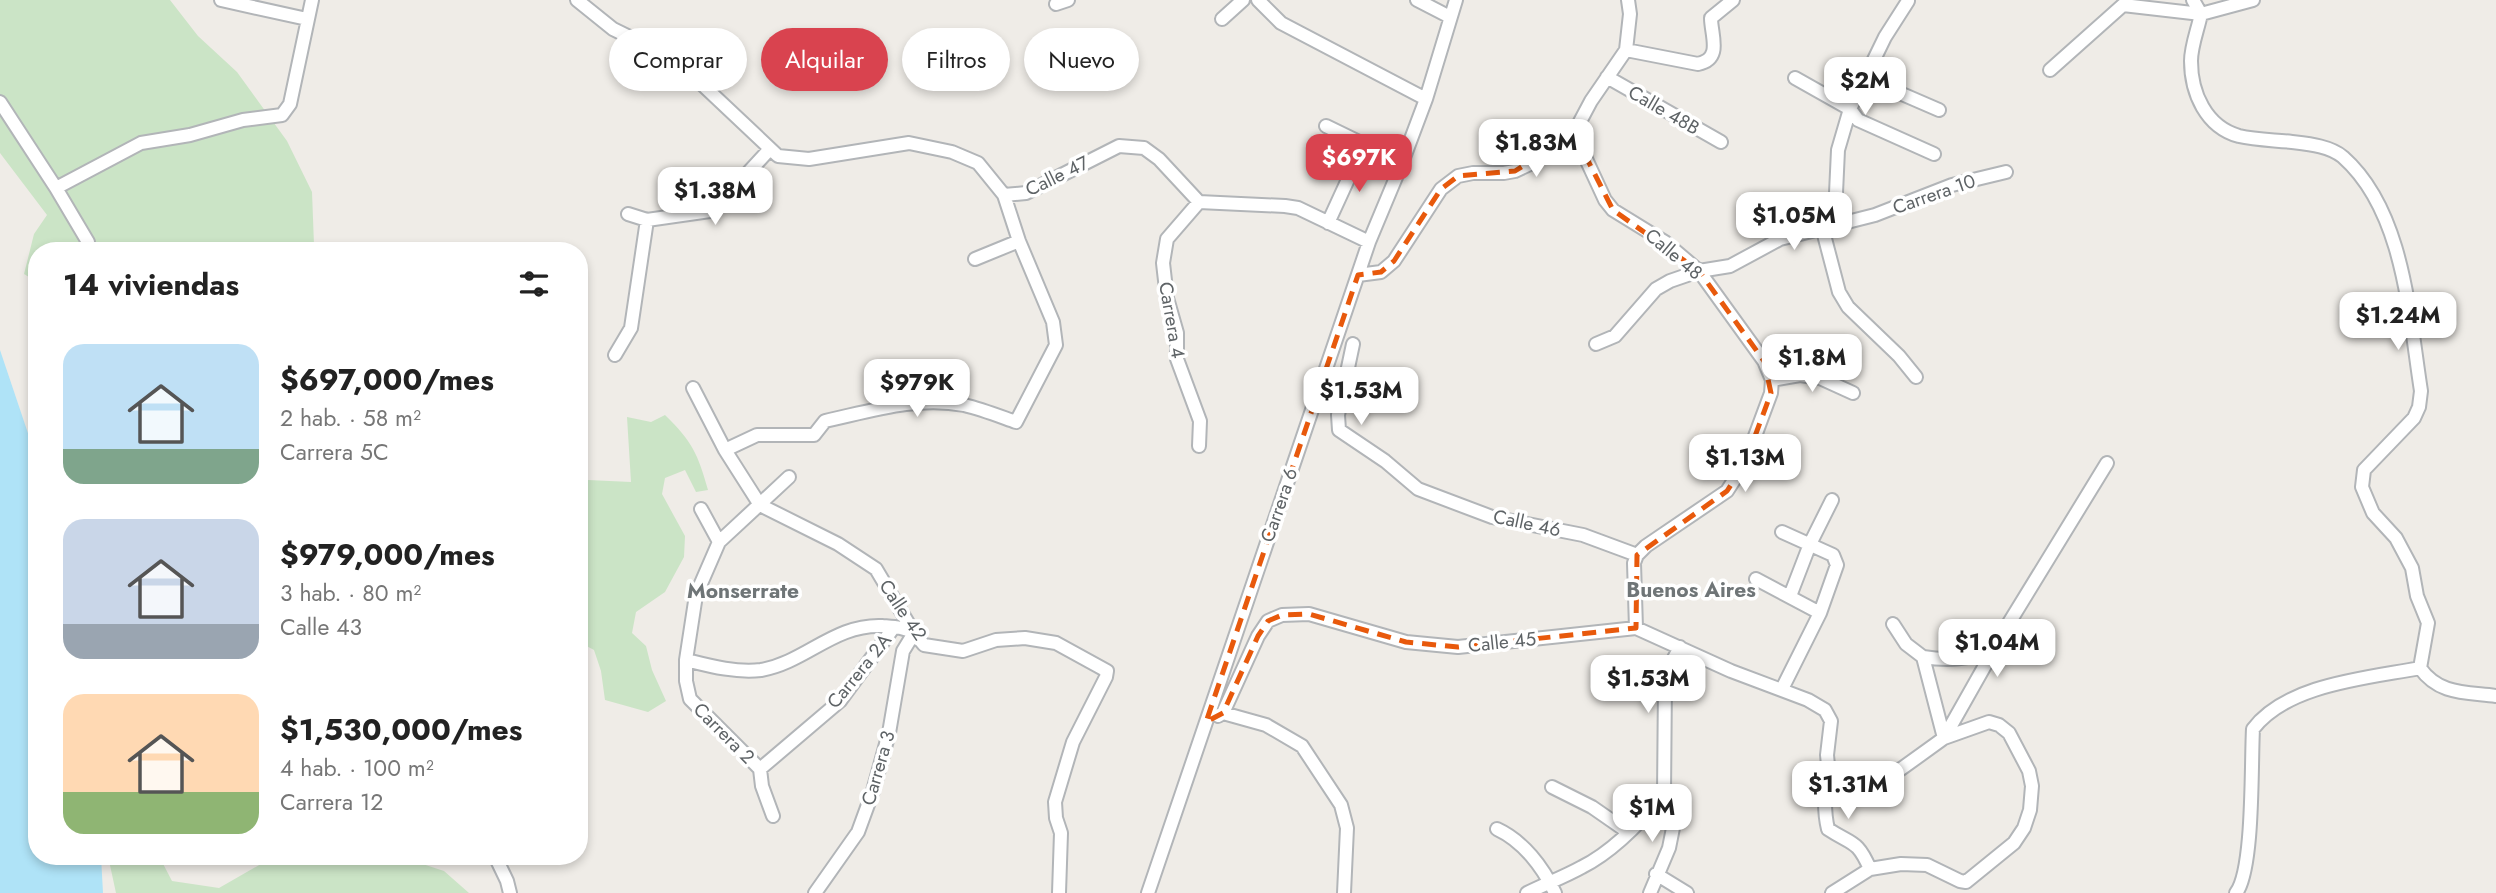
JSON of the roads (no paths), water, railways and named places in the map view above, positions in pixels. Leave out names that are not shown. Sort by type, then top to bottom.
[{"type":"street","points":[[220,0],[307,19]]},
{"type":"street","points":[[56,188],[141,143],[190,135],[243,120],[282,115],[290,104],[312,0]]},
{"type":"street","points":[[577,0],[613,29],[658,51],[691,74],[769,150],[710,211],[647,220],[628,214]]},
{"type":"street","points":[[1222,19],[1243,0]]},
{"type":"street","points":[[1258,0],[1282,23],[1426,99]]},
{"type":"street","points":[[1417,0],[1450,18]]},
{"type":"street","name":"Carrera 6","points":[[1148,893],[1369,242],[1426,99],[1455,0]]},
{"type":"street","points":[[1358,275],[1381,272],[1394,261],[1441,189],[1458,176],[1515,170],[1532,163],[1574,133],[1626,50],[1630,14],[1628,0]]},
{"type":"street","points":[[1626,50],[1698,64],[1707,62],[1711,58],[1716,41],[1711,18],[1734,0]]},
{"type":"street","points":[[2193,0],[2201,14],[2191,60],[2196,98],[2205,111],[2223,130],[2239,136],[2306,144],[2341,155],[2371,191],[2397,250],[2421,391],[2419,407],[2414,418],[2364,470],[2362,487],[2372,513],[2396,538],[2412,568],[2417,596],[2428,623],[2420,668],[2429,681],[2439,687],[2496,696]]},
{"type":"street","points":[[2050,70],[2122,2],[2201,14],[2253,0]]},
{"type":"street","points":[[1908,1],[1885,37],[1850,109],[1838,150],[1836,193],[1822,227],[1839,292],[1848,307],[1899,356],[1916,377]]},
{"type":"street","name":"Calle 48B","points":[[1607,77],[1721,142]]},
{"type":"street","points":[[1795,78],[1850,109],[1858,120],[1934,153]]},
{"type":"street","points":[[1865,78],[1939,110]]},
{"type":"street","points":[[0,102],[88,242]]},
{"type":"street","points":[[1326,126],[1402,163]]},
{"type":"street","name":"Calle 48","points":[[1574,133],[1605,200],[1613,210],[1665,242],[1699,271],[1765,361],[1772,380]]},
{"type":"street","name":"Calle 47","points":[[769,150],[778,156],[809,159],[909,143],[952,152],[978,163],[1004,195],[1026,193],[1119,146],[1144,148],[1199,202]]},
{"type":"street","points":[[1328,223],[1361,151]]},
{"type":"street","name":"Carrera 10","points":[[1596,344],[1615,336],[1657,289],[1670,281],[1699,271],[1730,266],[1780,239],[1875,215],[1952,185],[2006,172]]},
{"type":"street","points":[[725,450],[757,435],[814,435],[825,421],[908,403],[966,405],[1016,422],[1056,345],[1053,322],[1019,241],[1004,195]]},
{"type":"street","points":[[1199,202],[1285,205],[1298,208],[1369,242]]},
{"type":"street","name":"Carrera 4","points":[[1199,202],[1167,239],[1163,263],[1167,298],[1177,333],[1177,359],[1200,421],[1199,446]]},
{"type":"street","points":[[615,355],[631,328],[647,220]]},
{"type":"street","points":[[975,259],[1019,241]]},
{"type":"street","name":"Calle 46","points":[[1353,344],[1338,415],[1339,430],[1385,461],[1418,489],[1492,517],[1583,535],[1637,555]]},
{"type":"street","points":[[1636,628],[1634,563],[1637,555],[1646,545],[1727,491],[1745,464],[1771,393],[1772,380],[1800,375],[1820,378],[1853,393]]},
{"type":"street","name":"Calle 42","points":[[693,388],[725,450],[761,505],[838,544],[876,569],[924,645],[942,650],[963,651],[996,640],[1025,638],[1056,643],[1107,671],[1073,743],[1055,802],[1056,818],[1061,832],[1059,893]]},
{"type":"street","points":[[1944,738],[2009,623],[2107,463]]},
{"type":"street","name":"Carrera 2","points":[[773,816],[762,786],[760,769],[690,699],[686,681],[686,660],[696,595],[719,542],[789,477]]},
{"type":"street","points":[[1790,596],[1810,544],[1832,500]]},
{"type":"street","points":[[701,509],[719,542]]},
{"type":"street","points":[[1782,532],[1833,555],[1837,562],[1820,613],[1782,689]]},
{"type":"street","points":[[1756,579],[1820,613]]},
{"type":"street","name":"Calle 45","points":[[1223,713],[1258,636],[1268,621],[1282,615],[1309,614],[1406,642],[1458,647],[1636,628],[1731,671],[1782,689],[1825,710],[1831,720],[1828,765]]},
{"type":"street","points":[[1893,624],[1906,644],[1923,656],[1943,660],[1968,659],[1994,650]]},
{"type":"street","points":[[686,660],[722,669],[760,670],[782,664],[847,630],[864,625],[894,626],[914,633]]},
{"type":"street","name":"Carrera 2A","points":[[760,769],[839,701],[894,626]]},
{"type":"street","name":"Carrera 3","points":[[815,893],[858,831],[862,821],[889,733],[903,651],[914,633]]},
{"type":"street","points":[[1650,893],[1669,848],[1673,828],[1664,794],[1665,682],[1680,647]]},
{"type":"street","points":[[1923,656],[1944,738]]},
{"type":"street","points":[[2236,893],[2247,865],[2253,729],[2261,718],[2308,693],[2337,684],[2420,668]]},
{"type":"street","points":[[1206,722],[1223,713],[1266,725],[1302,746],[1341,805],[1347,828],[1344,893]]},
{"type":"street","points":[[1828,765],[1833,771],[1849,776],[1879,775],[1901,769],[1944,738],[1989,722],[1999,724],[2009,733],[2029,771],[2032,786],[2024,828],[2014,843],[1966,882],[1927,865],[1901,864],[1870,869],[1832,893]]},
{"type":"street","points":[[1828,765],[1828,829],[1854,843],[1863,852],[1870,869]]},
{"type":"street","points":[[1552,787],[1592,807],[1628,832]]},
{"type":"street","points":[[1527,893],[1552,888],[1584,866],[1628,832],[1649,813],[1664,794]]},
{"type":"street","points":[[1497,829],[1519,842],[1552,888]]},
{"type":"street","points":[[499,865],[510,893]]},
{"type":"street","points":[[1656,874],[1686,893]]},
{"type":"water","points":[[0,350],[28,433],[28,865],[101,865],[103,893],[0,893]]},
{"type":"district","name":"Buenos Aires","points":[[1691,590]]},
{"type":"district","name":"Monserrate","points":[[743,591]]}]
